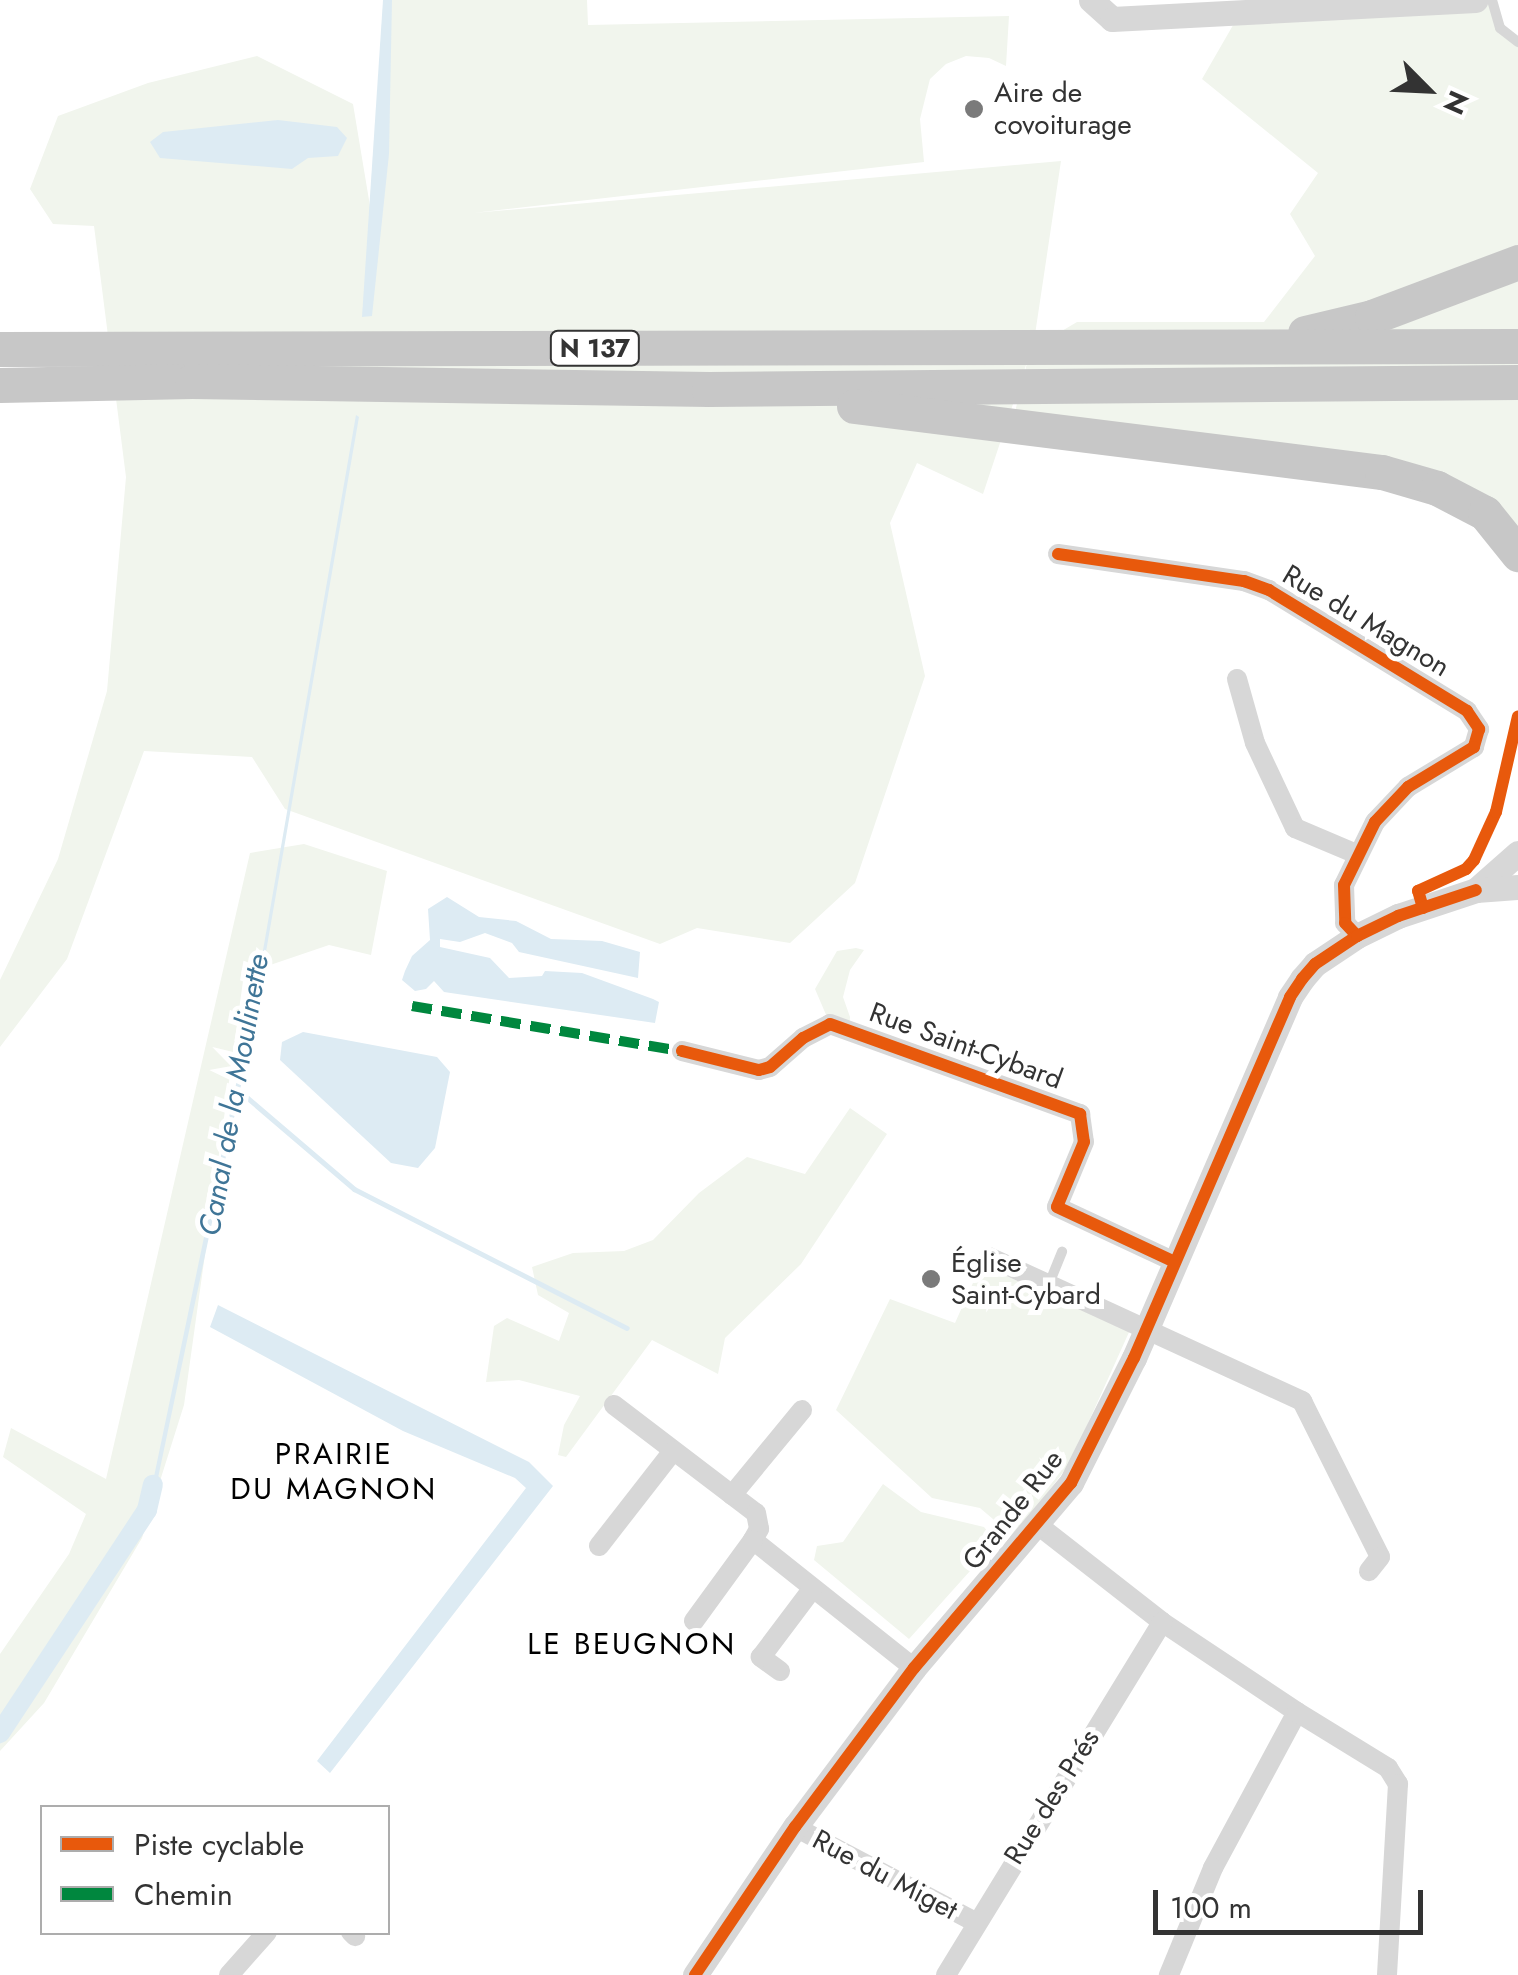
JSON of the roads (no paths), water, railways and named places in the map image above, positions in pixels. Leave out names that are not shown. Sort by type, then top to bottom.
[{"type":"highway","points":[[1190,349],[1280,337],[1372,317],[1518,262]]},
{"type":"highway","name":"N 137","points":[[0,349],[1518,346]]},
{"type":"highway","name":"N 137","points":[[0,385],[192,381],[709,389],[1518,382]]},
{"type":"highway","name":"N 137","points":[[709,389],[1382,472],[1437,488],[1484,514],[1518,554]]},
{"type":"street","points":[[1091,0],[1112,18],[1476,0]]},
{"type":"street","name":"Rue du Magnon","points":[[1058,554],[1244,581],[1269,590],[1468,711],[1479,730],[1474,746],[1408,787],[1375,822],[1359,855]]},
{"type":"street","points":[[1237,678],[1255,742],[1295,828],[1359,855],[1344,885],[1344,923],[1356,936]]},
{"type":"street","name":"Grande Rue","points":[[1476,890],[1518,853]]},
{"type":"street","name":"Grande Rue","points":[[695,1975],[795,1828],[914,1668],[1038,1525],[1094,1443],[1290,997],[1315,964],[1356,936],[1398,916],[1476,890],[1518,887]]},
{"type":"street","name":"Rue Saint-Cybard","points":[[682,1051],[760,1070],[770,1067],[803,1038],[830,1024],[1080,1114],[1084,1142],[1057,1207],[1175,1262]]},
{"type":"street","points":[[989,1257],[1302,1401],[1380,1557],[1370,1571]]},
{"type":"street","points":[[614,1406],[756,1512],[759,1528],[753,1540],[694,1620]]},
{"type":"street","points":[[732,1495],[802,1410]]},
{"type":"street","points":[[599,1546],[674,1451]]},
{"type":"street","points":[[1038,1525],[1162,1622],[1388,1768],[1398,1784],[1387,1975]]},
{"type":"street","points":[[753,1540],[914,1668]]},
{"type":"street","points":[[780,1671],[761,1656],[813,1588]]},
{"type":"street","name":"Rue des Prés","points":[[946,1975],[1162,1622]]},
{"type":"street","points":[[1168,1975],[1212,1868],[1297,1712]]},
{"type":"street","name":"Rue du Miget","points":[[795,1828],[975,1922]]},
{"type":"street","points":[[229,1975],[263,1935]]},
{"type":"lane","points":[[1492,0],[1500,28],[1518,42]]},
{"type":"lane","points":[[1049,1284],[1062,1252]]},
{"type":"water","points":[[383,0],[392,0],[389,154],[372,316],[362,317]]},
{"type":"water","points":[[278,120],[337,127],[347,138],[338,156],[308,158],[292,169],[160,158],[150,142],[163,132]]},
{"type":"water","points":[[356,415],[359,417],[251,1038],[151,1511],[0,1744],[0,1733],[147,1510],[258,979]]},
{"type":"water","points":[[447,897],[479,917],[516,921],[551,939],[602,941],[640,952],[638,978],[519,952],[512,943],[485,933],[460,942],[440,939],[440,947],[490,958],[509,978],[542,976],[545,971],[582,973],[653,999],[659,1002],[655,1023],[444,992],[434,981],[426,989],[415,991],[402,980],[405,971],[412,956],[430,940],[428,909]]},
{"type":"water","points":[[303,1032],[437,1057],[450,1072],[435,1148],[418,1168],[391,1163],[280,1060],[282,1042]]},
{"type":"water","points":[[218,1305],[529,1462],[553,1486],[330,1773],[317,1761],[526,1488],[515,1478],[403,1431],[210,1327]]},
{"type":"waterway","points":[[237,1089],[354,1189],[627,1328]]},
{"type":"waterway","name":"Canal de la Moulinette","points":[[0,1733],[147,1510],[153,1485]]},
{"type":"place","name":"Aire de covoiturage","points":[[974,109]]},
{"type":"place","name":"Église Saint-Cybard","points":[[931,1279]]},
{"type":"district","name":"PRAIRIE DU MAGNON","points":[[334,1471]]},
{"type":"district","name":"LE BEUGNON","points":[[632,1644]]}]
